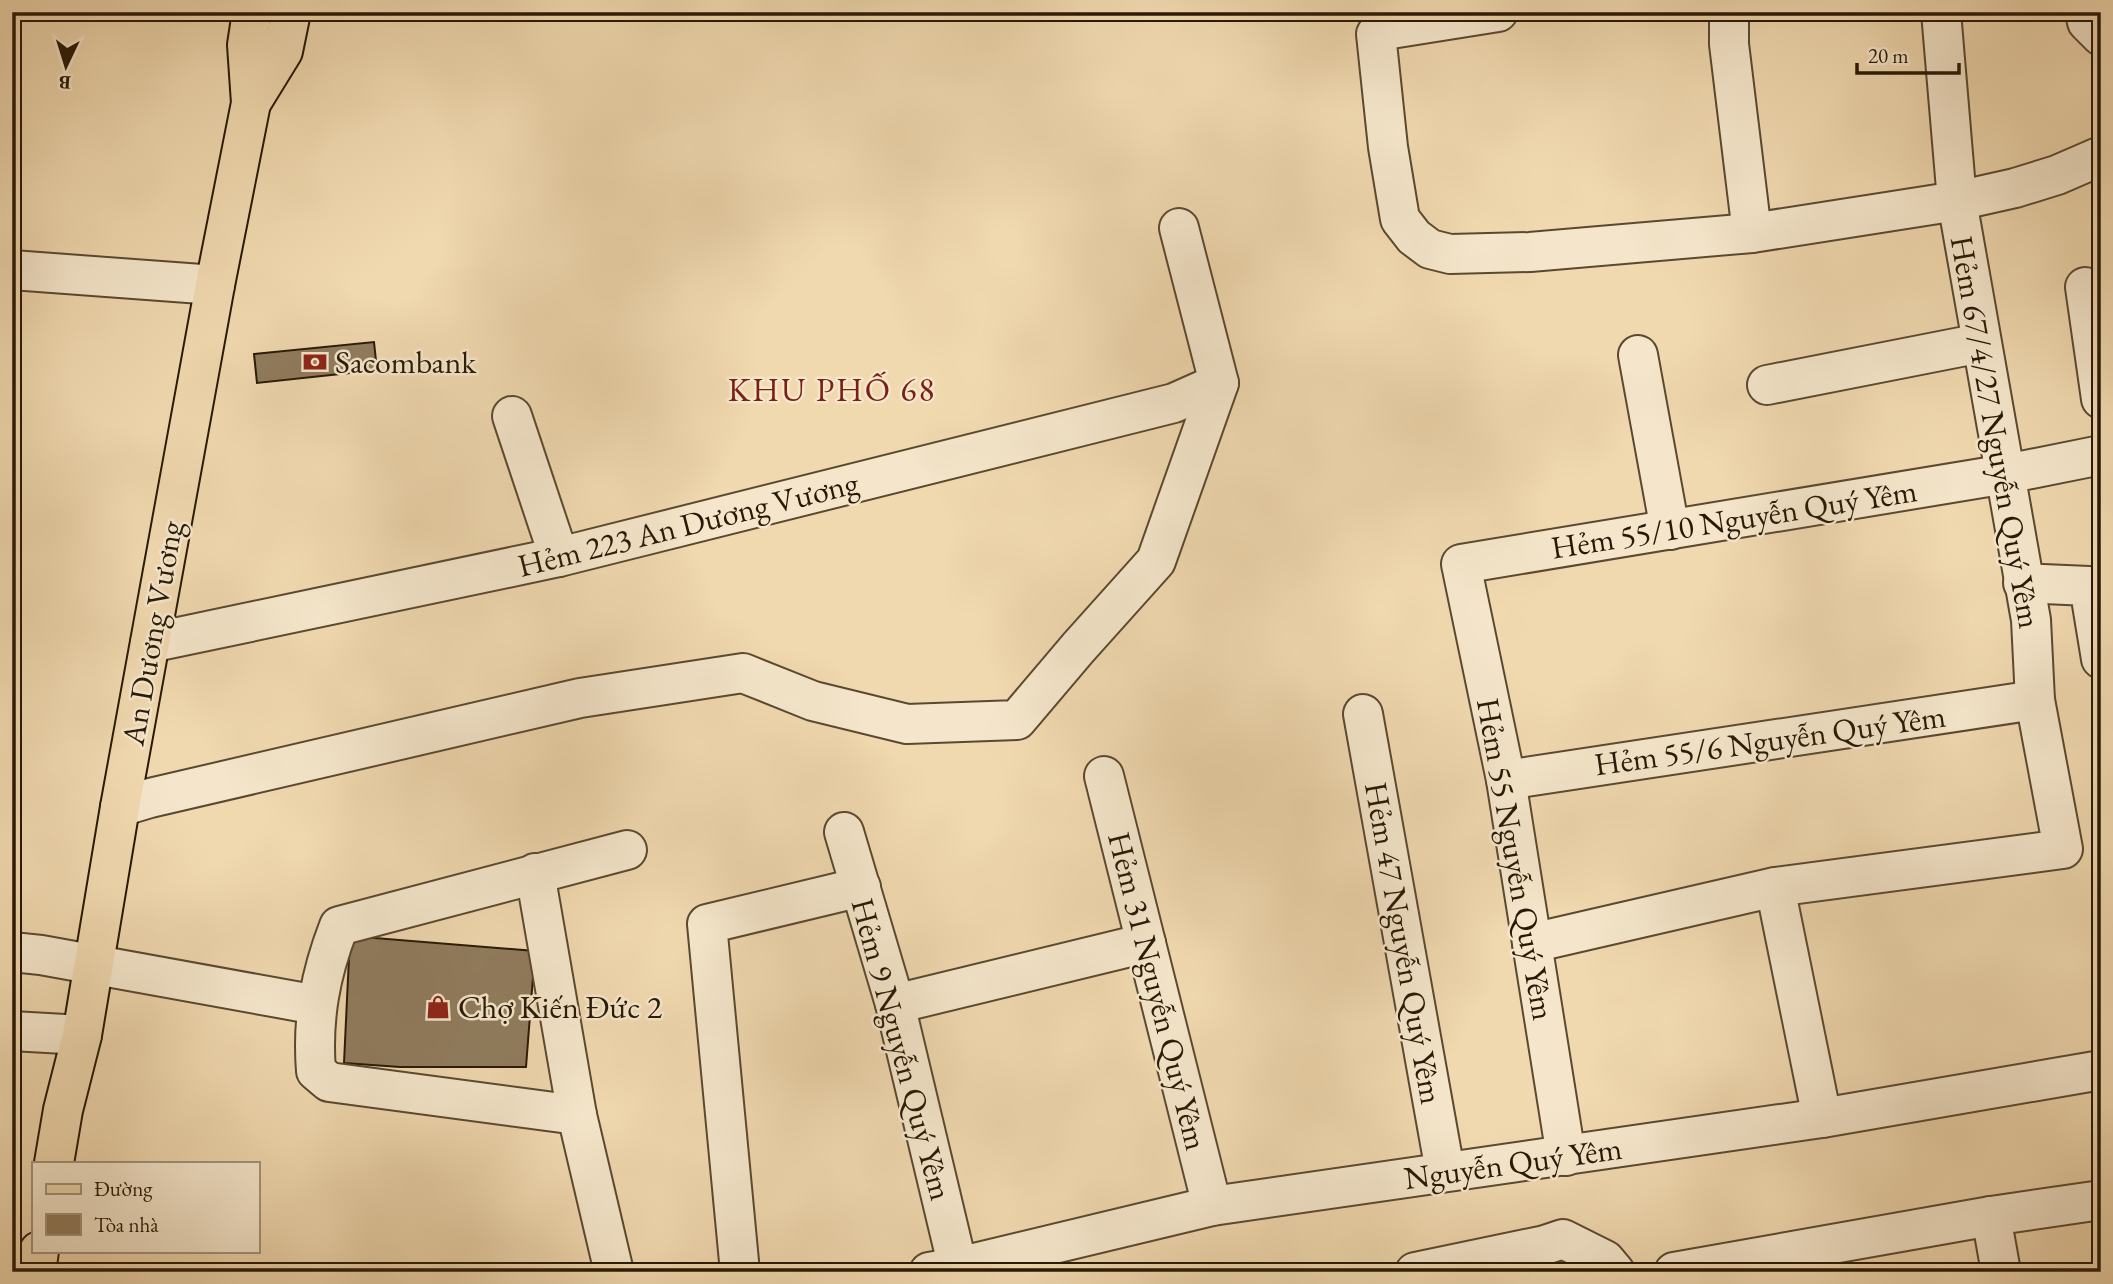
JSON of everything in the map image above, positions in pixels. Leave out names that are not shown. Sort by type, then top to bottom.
[{"type":"main road","name":"An Dương Vương","points":[[54,1162],[82,1035],[120,807],[251,103],[255,30],[291,12]]},
{"type":"main road","points":[[255,30],[303,12]]},
{"type":"main road","points":[[36,1272],[39,1252]]},
{"type":"street","points":[[1498,12],[1391,29],[1376,34],[1388,147],[1400,219],[1414,237],[1430,249],[1471,255],[1752,233],[1957,201],[2057,175],[2101,156]]},
{"type":"street","points":[[1729,12],[1729,44],[1752,233]]},
{"type":"street","name":"Hẻm 67/4/27 Nguyễn Quý Yêm","points":[[1775,887],[2063,849],[2035,700],[2031,620],[1957,201],[1941,12]]},
{"type":"street","points":[[2085,12],[2087,22],[2101,36]]},
{"type":"street","points":[[120,807],[580,698],[743,673],[813,701],[907,724],[1017,720],[1156,561],[1219,383],[1179,228]]},
{"type":"street","points":[[12,270],[215,285]]},
{"type":"street","points":[[2085,287],[2100,378]]},
{"type":"street","points":[[1767,385],[1981,343]]},
{"type":"street","points":[[1639,355],[1670,530]]},
{"type":"street","name":"Hẻm 223 An Dương Vương","points":[[150,643],[559,557],[1174,403],[1219,383]]},
{"type":"street","points":[[512,416],[559,557]]},
{"type":"street","name":"Hẻm 55/10 Nguyễn Quý Yêm","points":[[1461,564],[2006,474],[2101,455]]},
{"type":"street","name":"Hẻm 55 Nguyễn Quý Yêm","points":[[1461,564],[1506,780],[1566,1156]]},
{"type":"street","points":[[2023,583],[2095,585],[2101,659]]},
{"type":"street","name":"Hẻm 55/6 Nguyễn Quý Yêm","points":[[1506,780],[2035,700]]},
{"type":"street","name":"Hẻm 47 Nguyễn Quý Yêm","points":[[1363,714],[1445,1171]]},
{"type":"street","name":"Hẻm 31 Nguyễn Quý Yêm","points":[[1104,775],[1212,1206]]},
{"type":"street","name":"Hẻm 9 Nguyễn Quý Yêm","points":[[844,832],[895,1004],[949,1270]]},
{"type":"street","points":[[577,1115],[328,1083],[316,1072],[314,1046],[324,964],[340,926],[627,850]]},
{"type":"street","points":[[535,873],[577,1115],[614,1272]]},
{"type":"street","points":[[740,1272],[707,924],[861,887]]},
{"type":"street","points":[[1532,943],[1775,887],[1822,1118]]},
{"type":"street","points":[[895,1004],[1146,943]]},
{"type":"street","points":[[12,953],[317,1005]]},
{"type":"street","points":[[12,1031],[82,1035]]},
{"type":"street","name":"Nguyễn Quý Yêm","points":[[949,1270],[1212,1206],[1822,1118],[2101,1070]]},
{"type":"street","points":[[1674,1272],[1991,1216],[2101,1200]]},
{"type":"street","points":[[1991,1216],[2001,1272]]},
{"type":"street","points":[[1415,1272],[1563,1239],[1605,1259],[1615,1272]]},
{"type":"building","name":"Sacombank","points":[[374,342],[377,370],[257,383],[254,354]]},
{"type":"building","name":"Chợ Kiến Đức 2","points":[[350,936],[535,951],[526,1067],[400,1067],[344,1063]]},
{"type":"place","name":"Sacombank","points":[[315,362]]},
{"type":"place","name":"Chợ Kiến Đức 2","points":[[438,1007]]},
{"type":"district","name":"KHU PHỐ 68","points":[[832,389]]}]
